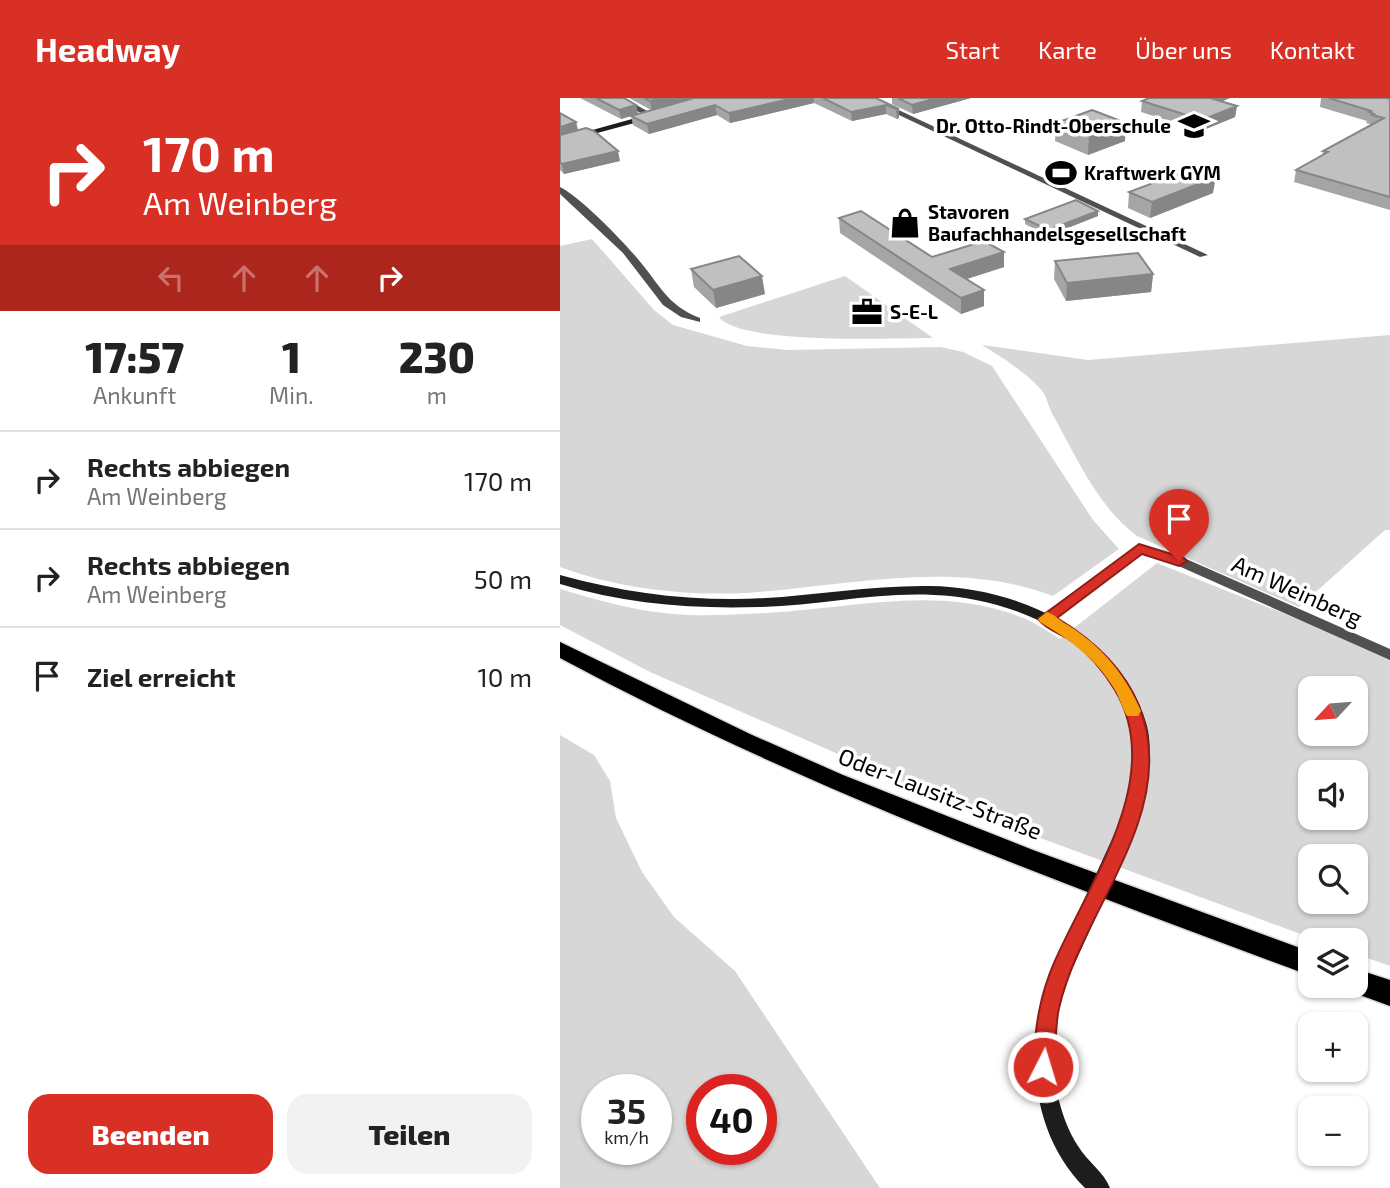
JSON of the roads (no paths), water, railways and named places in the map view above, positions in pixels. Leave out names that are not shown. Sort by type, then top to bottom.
[{"type":"highway","name":"Oder-Lausitz-Straße","points":[[560,649],[628,687],[817,776],[935,824],[1298,959]]},
{"type":"highway","points":[[1368,985],[1390,993]]},
{"type":"street","points":[[619,98],[652,116]]},
{"type":"street","points":[[867,98],[1203,255]]},
{"type":"street","points":[[879,103],[889,101]]},
{"type":"street","points":[[560,142],[664,112]]},
{"type":"street","points":[[560,189],[635,261],[666,305],[674,312],[696,320]]},
{"type":"street","name":"Am Weinberg","points":[[1045,619],[1139,549],[1179,561],[1390,655]]},
{"type":"street","points":[[560,579],[608,593],[680,604],[762,603],[866,593],[934,590],[990,597],[1045,619],[1078,638],[1098,656],[1123,688],[1139,727],[1140,775],[1128,826],[1063,965],[1048,1009],[1043,1067],[1057,1129],[1082,1173],[1100,1188]]},
{"type":"place","name":"Dr. Otto-Rindt-Oberschule","points":[[1194,126]]},
{"type":"place","name":"Kraftwerk GYM","points":[[1061,173]]},
{"type":"place","name":"Stavoren Baufachhandelsgesellschaft","points":[[905,223]]},
{"type":"place","name":"S-E-L","points":[[867,312]]}]
